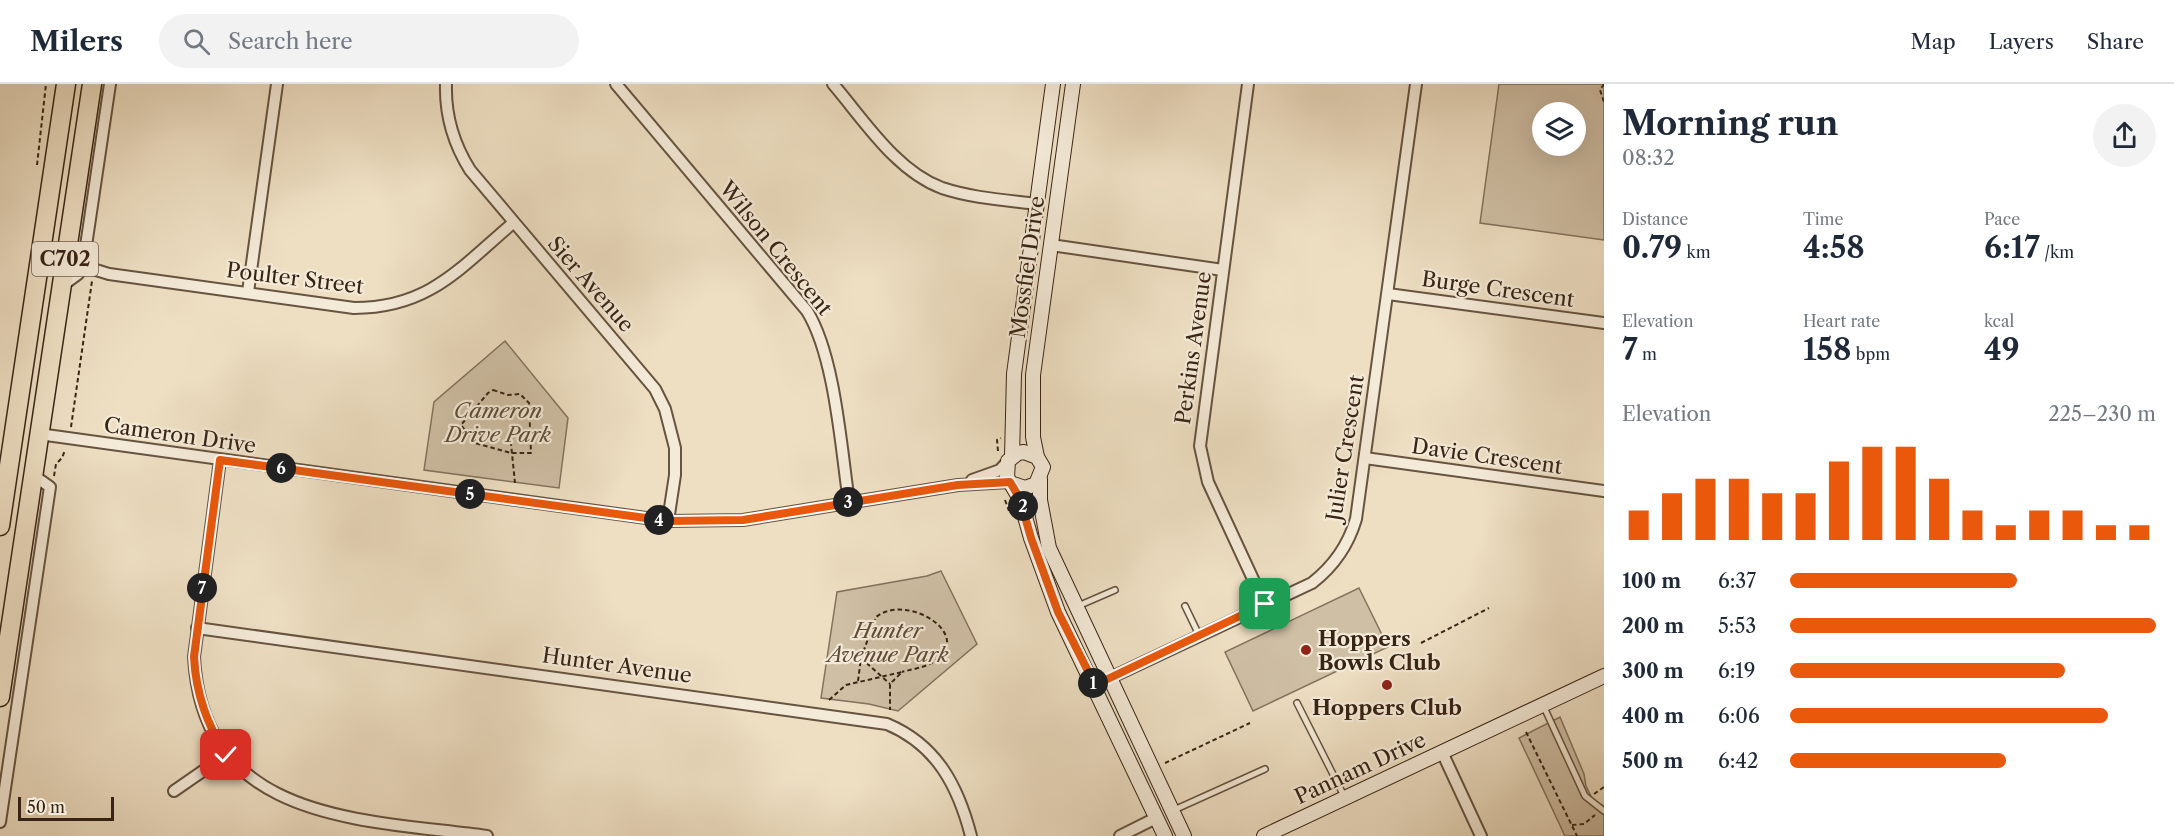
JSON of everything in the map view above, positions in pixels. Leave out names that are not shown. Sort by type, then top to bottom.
[{"type":"highway","name":"C702","points":[[0,526],[66,84]]},
{"type":"highway","name":"C702","points":[[0,697],[92,84]]},
{"type":"highway","points":[[29,331],[42,332],[46,326],[52,301],[61,286]]},
{"type":"highway","points":[[14,431],[39,434]]},
{"type":"highway","points":[[5,491],[18,479],[33,475]]},
{"type":"street","points":[[61,286],[78,274],[83,266],[110,84]]},
{"type":"street","points":[[248,292],[277,84]]},
{"type":"street","name":"Sier Avenue","points":[[446,84],[446,107],[460,154],[513,223],[655,389],[665,409],[675,448],[675,476],[668,521]]},
{"type":"street","name":"Wilson Crescent","points":[[616,84],[807,311],[815,324],[825,353],[849,502]]},
{"type":"street","points":[[833,84],[885,146],[912,171],[940,187],[984,198],[1056,208]]},
{"type":"street","name":"Mossfiel Drive","points":[[1010,459],[1014,374],[1053,84]]},
{"type":"street","name":"Mossfiel Drive","points":[[1037,457],[1032,430],[1033,375],[1073,84]]},
{"type":"street","name":"Perkins Avenue","points":[[1248,84],[1201,430],[1200,458],[1208,482],[1265,604]]},
{"type":"street","name":"Julier Crescent","points":[[1110,678],[1312,583],[1329,568],[1345,548],[1356,519],[1416,84]]},
{"type":"street","name":"Poulter Street","points":[[83,266],[109,274],[354,308],[398,303],[422,296],[446,280],[513,223]]},
{"type":"street","points":[[1033,242],[1223,270]]},
{"type":"street","name":"Burge Crescent","points":[[1388,294],[1604,323]]},
{"type":"street","name":"Cameron Drive","points":[[39,434],[668,521],[743,520],[958,485],[1012,483]]},
{"type":"street","points":[[1165,836],[1095,685],[1058,612],[1006,472],[1010,459],[1024,452],[1037,457],[1043,467],[1040,479],[1040,500],[1049,548],[1184,836]]},
{"type":"street","name":"Davie Crescent","points":[[1365,458],[1604,491]]},
{"type":"street","name":"Cameron Drive","points":[[958,485],[1000,470],[1010,459]]},
{"type":"street","points":[[220,460],[197,628],[195,678],[202,709],[226,755],[252,780],[314,810],[487,836]]},
{"type":"street","points":[[0,822],[50,487],[33,475]]},
{"type":"street","points":[[1012,483],[1018,488],[1031,487],[1040,479]]},
{"type":"street","name":"Hunter Avenue","points":[[197,628],[887,724],[917,739],[941,766],[965,815],[971,836]]},
{"type":"street","name":"Pannam Drive","points":[[1264,836],[1604,675]]},
{"type":"street","points":[[1095,685],[1110,678]]},
{"type":"street","points":[[1442,752],[1481,836]]},
{"type":"street","points":[[174,791],[226,755]]},
{"type":"street","points":[[1120,836],[1172,811]]},
{"type":"lane","points":[[1076,606],[1115,590]]},
{"type":"lane","points":[[1185,606],[1199,635]]},
{"type":"lane","points":[[1297,703],[1345,798]]},
{"type":"lane","points":[[1543,704],[1585,796],[1603,811]]},
{"type":"lane","points":[[1172,811],[1265,769]]},
{"type":"path","points":[[1604,84],[1600,90],[1604,102]]},
{"type":"path","points":[[50,487],[54,480],[56,464],[62,458],[69,439],[95,269]]},
{"type":"path","points":[[490,391],[508,395],[520,394],[531,405],[531,453],[511,453],[474,443],[461,425],[490,391]]},
{"type":"path","points":[[510,434],[515,483]]},
{"type":"path","points":[[1421,642],[1488,608]]},
{"type":"path","points":[[829,700],[842,687],[858,681],[932,663],[945,649],[946,640],[943,630],[924,614],[892,611],[878,615],[861,658],[858,681]]},
{"type":"path","points":[[861,658],[890,684]]},
{"type":"path","points":[[890,710],[890,684],[902,672]]},
{"type":"path","points":[[1152,769],[1250,723]]},
{"type":"path","points":[[1526,732],[1577,836]]},
{"type":"path","points":[[1572,825],[1584,824],[1603,811]]},
{"type":"green space","points":[[1499,84],[1604,84],[1604,240],[1480,223]]},
{"type":"green space","name":"Cameron Drive Park","points":[[505,341],[568,418],[559,488],[424,470],[434,402]]},
{"type":"green space","name":"Hunter Avenue Park","points":[[941,571],[977,644],[898,711],[869,704],[821,698],[837,592],[927,576]]},
{"type":"green space","name":"Hoppers Bowls Club","points":[[1359,588],[1388,647],[1253,711],[1225,652]]},
{"type":"green space","points":[[1560,717],[1584,774],[1586,786],[1593,800],[1604,806],[1604,836],[1565,836],[1519,738]]},
{"type":"place","name":"Hoppers Bowls Club","points":[[1306,650]]},
{"type":"place","name":"Hoppers Club","points":[[1387,685]]},
{"type":"route","points":[[226,755],[202,709],[195,678],[194,657],[220,460],[668,521],[743,520],[958,485],[1010,482],[1020,499],[1031,538],[1058,612],[1095,685],[1265,604]]}]
